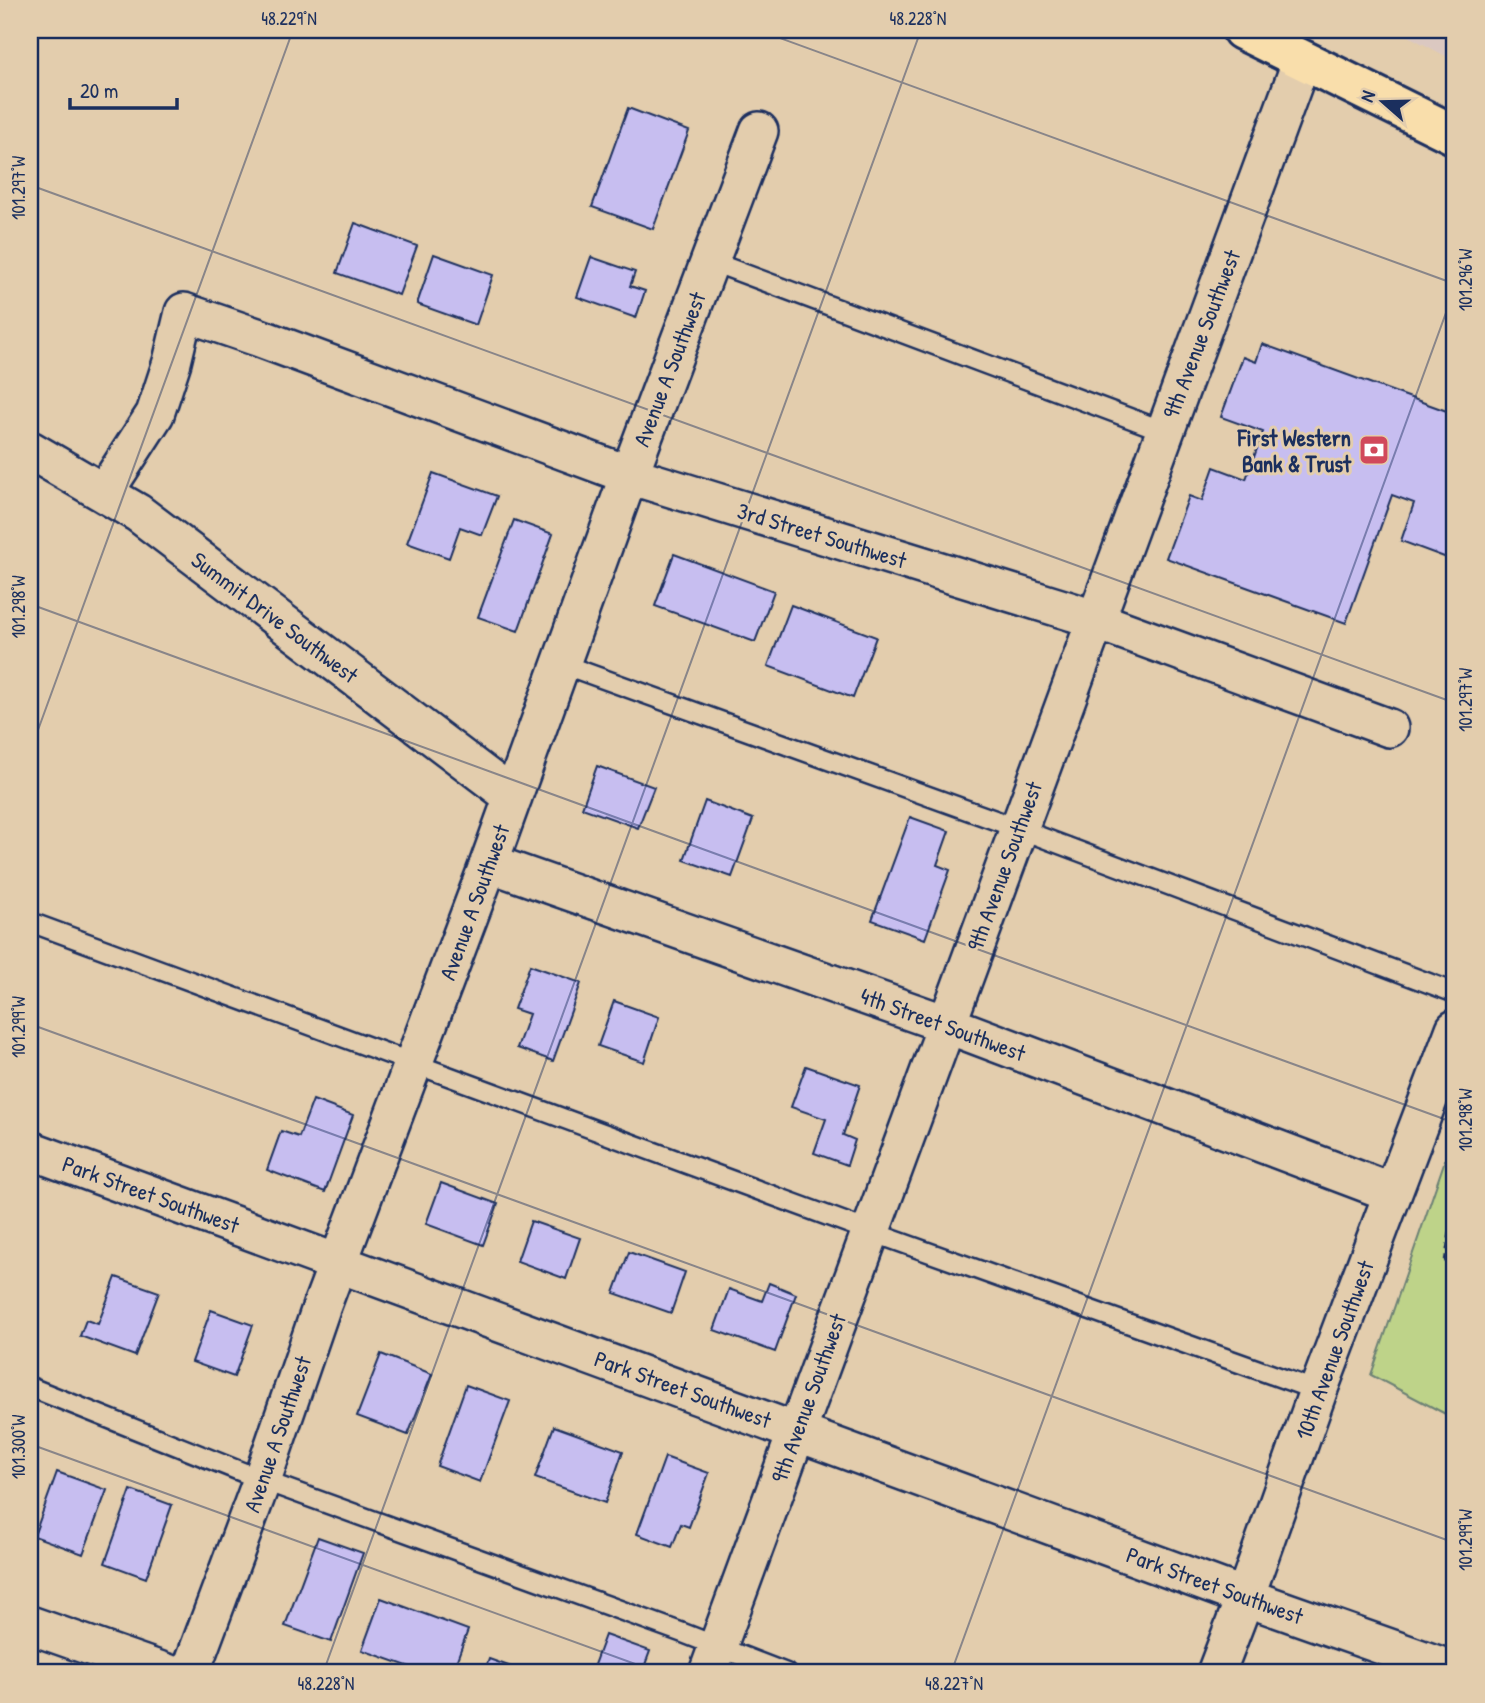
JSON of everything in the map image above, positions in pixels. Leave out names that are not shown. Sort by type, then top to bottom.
[{"type":"main road","points":[[1242,30],[1455,135]]},
{"type":"street","name":"9th Avenue Southwest","points":[[712,1660],[1302,60]]},
{"type":"street","name":"Avenue A Southwest","points":[[190,1673],[262,1480],[321,1308],[415,1063],[629,475],[758,131]]},
{"type":"street","name":"3rd Street Southwest","points":[[104,493],[155,414],[172,362],[184,312],[629,475],[1094,620],[1389,728]]},
{"type":"street","name":"Summit Drive Southwest","points":[[30,450],[138,513],[513,797]]},
{"type":"street","name":"4th Street Southwest","points":[[489,863],[946,1024],[1393,1193]]},
{"type":"street","name":"10th Avenue Southwest","points":[[1216,1673],[1318,1391],[1455,1029]]},
{"type":"street","name":"Park Street Southwest","points":[[30,1150],[1245,1597],[1455,1671]]},
{"type":"street","points":[[30,1625],[167,1673]]},
{"type":"lane","points":[[710,261],[1164,431]]},
{"type":"lane","points":[[562,664],[1017,828],[1455,993]]},
{"type":"lane","points":[[30,922],[869,1231],[1318,1391]]},
{"type":"lane","points":[[30,1387],[712,1660],[786,1673]]},
{"type":"path","points":[[1455,1208],[1446,1260],[1455,1287]]},
{"type":"shaded area","points":[[1397,30],[1455,30],[1455,61]]},
{"type":"green space","points":[[1455,1131],[1455,1419],[1371,1375]]},
{"type":"building","points":[[628,108],[689,131],[653,229],[592,207]]},
{"type":"building","points":[[355,223],[417,246],[399,295],[337,273]]},
{"type":"building","points":[[434,254],[493,275],[476,325],[417,304]]},
{"type":"building","points":[[591,257],[635,272],[630,286],[645,291],[636,318],[577,297]]},
{"type":"building","points":[[1262,344],[1455,414],[1455,561],[1401,541],[1414,503],[1392,495],[1346,623],[1166,558],[1189,496],[1202,501],[1214,467],[1246,479],[1263,432],[1221,417],[1243,357],[1256,362]]},
{"type":"building","points":[[433,473],[497,496],[482,535],[460,527],[449,558],[407,543]]},
{"type":"building","points":[[514,520],[553,534],[518,631],[478,617]]},
{"type":"building","points":[[674,554],[774,591],[755,642],[655,606]]},
{"type":"building","points":[[791,605],[876,637],[853,698],[768,666]]},
{"type":"building","points":[[597,766],[654,787],[638,828],[582,808]]},
{"type":"building","points":[[705,801],[753,819],[732,877],[684,860]]},
{"type":"building","points":[[910,817],[949,831],[937,865],[950,870],[925,939],[872,920]]},
{"type":"building","points":[[530,965],[581,983],[553,1061],[517,1048],[529,1014],[514,1009]]},
{"type":"building","points":[[614,1001],[659,1017],[644,1062],[598,1046]]},
{"type":"building","points":[[806,1066],[860,1085],[843,1135],[855,1140],[847,1165],[814,1153],[826,1119],[791,1107]]},
{"type":"building","points":[[313,1100],[353,1115],[325,1192],[267,1170],[281,1131],[299,1137]]},
{"type":"building","points":[[441,1183],[498,1204],[483,1245],[426,1224]]},
{"type":"building","points":[[531,1221],[580,1238],[566,1279],[517,1261]]},
{"type":"building","points":[[629,1252],[685,1272],[671,1313],[614,1293]]},
{"type":"building","points":[[116,1277],[159,1292],[135,1356],[80,1336],[86,1320],[98,1324]]},
{"type":"building","points":[[769,1283],[796,1294],[775,1352],[714,1330],[729,1289],[762,1301]]},
{"type":"building","points":[[211,1310],[253,1325],[234,1377],[192,1362]]},
{"type":"building","points":[[381,1354],[432,1374],[408,1435],[357,1416]]},
{"type":"building","points":[[466,1385],[510,1401],[480,1482],[437,1466]]},
{"type":"building","points":[[554,1426],[623,1451],[605,1503],[535,1478]]},
{"type":"building","points":[[665,1457],[709,1473],[689,1527],[681,1524],[672,1547],[637,1534]]},
{"type":"building","points":[[57,1472],[107,1490],[83,1554],[34,1536]]},
{"type":"building","points":[[131,1490],[172,1505],[146,1578],[105,1563]]},
{"type":"building","points":[[318,1537],[363,1553],[331,1642],[285,1626]]},
{"type":"building","points":[[381,1598],[468,1630],[452,1673],[427,1673],[362,1650]]},
{"type":"building","points":[[605,1635],[650,1651],[642,1673],[591,1673]]},
{"type":"building","points":[[489,1659],[528,1673],[484,1673]]},
{"type":"place","name":"First Western Bank & Trust","points":[[1374,450]]}]
